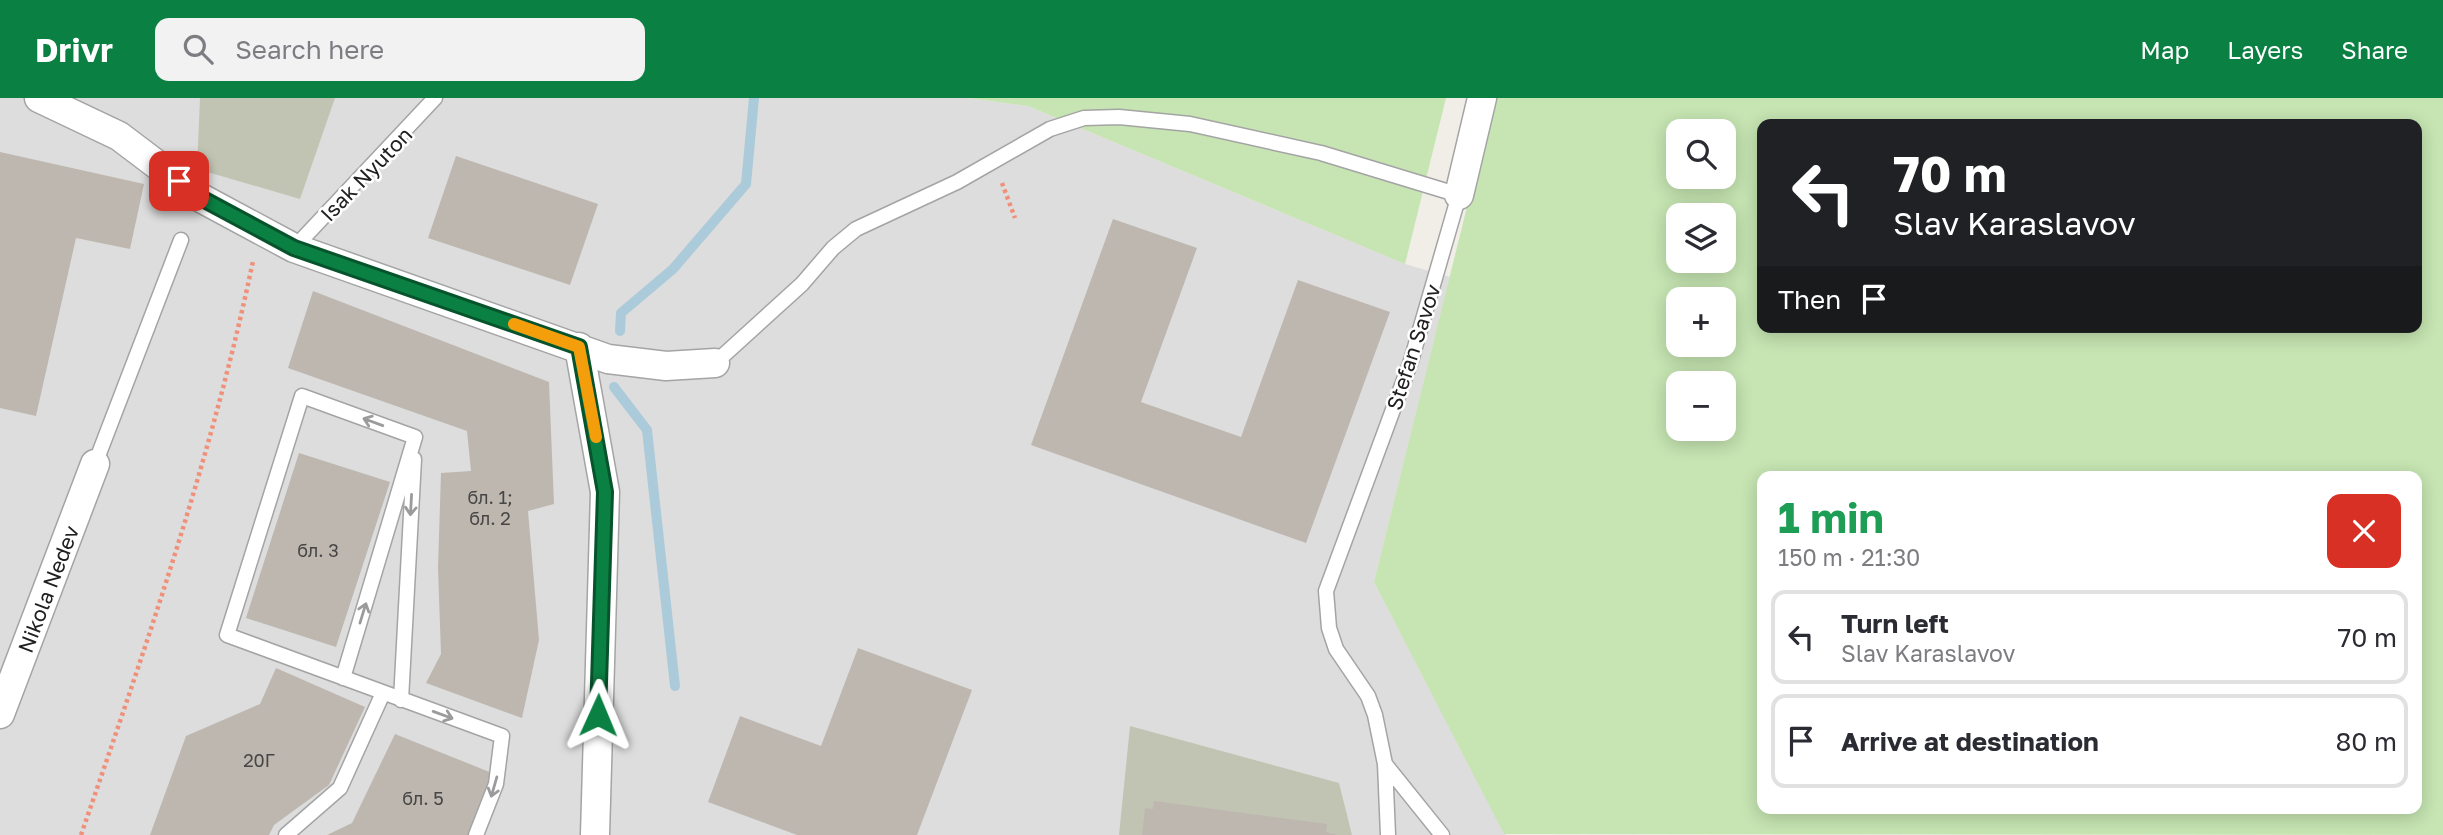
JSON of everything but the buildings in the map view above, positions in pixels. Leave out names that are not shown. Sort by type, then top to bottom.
[{"type":"street","points":[[39,98],[118,136],[201,198],[294,248],[608,359],[666,366],[715,363]]},
{"type":"street","name":"Stefan Savov","points":[[1459,195],[1482,98]]},
{"type":"street","points":[[579,347],[605,492],[595,835]]},
{"type":"street","name":"Nikola Nedev","points":[[0,714],[95,464]]},
{"type":"lane","name":"Isak Nyuton","points":[[294,248],[435,98]]},
{"type":"lane","points":[[715,363],[802,284],[833,248],[856,229],[993,163],[1050,129],[1084,118],[1119,117],[1190,124],[1321,153],[1459,195]]},
{"type":"lane","name":"Stefan Savov","points":[[1385,764],[1375,715],[1368,696],[1336,649],[1329,628],[1326,591],[1411,361],[1459,195]]},
{"type":"lane","points":[[95,464],[181,240]]},
{"type":"lane","points":[[415,437],[302,396],[228,635],[502,736],[496,785],[476,835]]},
{"type":"lane","points":[[343,678],[415,437]]},
{"type":"lane","points":[[401,700],[415,437]]},
{"type":"lane","points":[[286,835],[340,788],[383,694]]},
{"type":"lane","points":[[1385,764],[1388,835]]},
{"type":"lane","points":[[1385,764],[1442,835]]},
{"type":"path","points":[[993,163],[1015,218]]},
{"type":"path","points":[[81,835],[148,641],[198,474],[237,335],[259,229]]},
{"type":"shaded area","points":[[0,98],[968,98],[1028,106],[1405,264],[1450,277],[1374,582],[1506,835],[0,835]]},
{"type":"shaded area","points":[[200,98],[335,98],[300,199],[197,169]]},
{"type":"shaded area","points":[[1130,726],[1339,783],[1352,835],[1119,835]]},
{"type":"green space","points":[[968,98],[1446,98],[1405,264],[1028,106]]},
{"type":"green space","points":[[1494,98],[2443,98],[2443,835],[1504,834],[1374,582]]},
{"type":"waterway","points":[[620,331],[621,313],[673,269],[746,184],[754,98]]},
{"type":"waterway","points":[[614,387],[647,430],[675,686]]},
{"type":"slow traffic","points":[[514,324],[579,347],[596,437]]},
{"type":"route","points":[[179,181],[201,198],[294,248],[579,347],[605,492],[598,715]]}]
